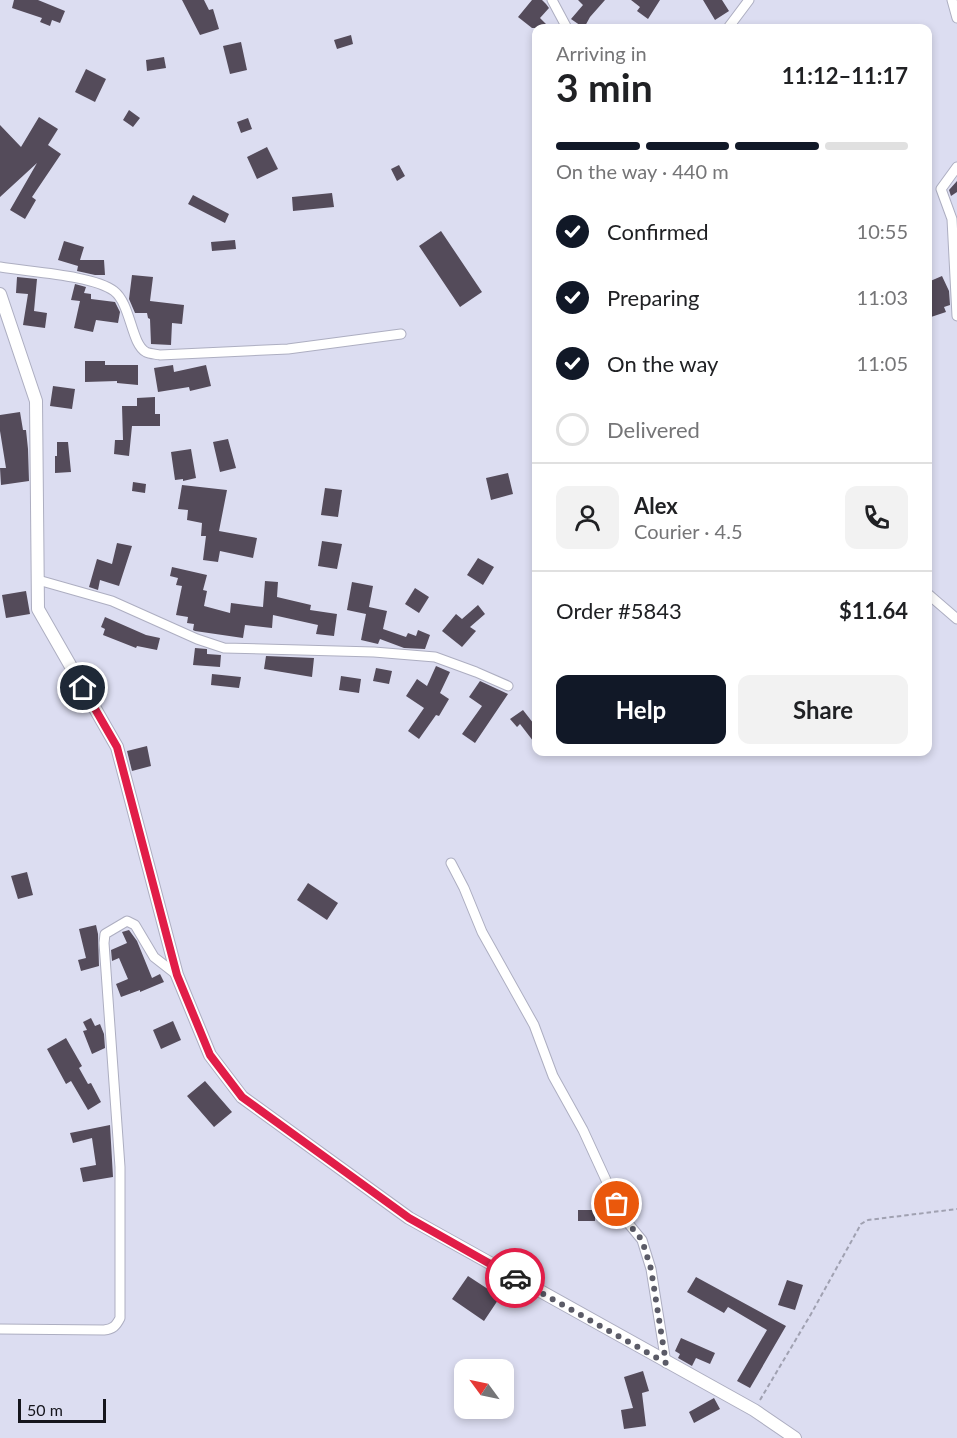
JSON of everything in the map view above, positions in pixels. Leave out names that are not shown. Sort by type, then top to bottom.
[{"type":"street","points":[[552,0],[565,24]]},
{"type":"street","points":[[731,24],[749,0]]},
{"type":"street","points":[[952,0],[957,18]]},
{"type":"street","points":[[957,167],[941,189],[952,219],[957,316]]},
{"type":"street","points":[[0,267],[71,278],[100,284],[112,290],[123,301],[140,346],[146,352],[160,355],[288,349],[401,334]]},
{"type":"street","points":[[0,294],[36,401],[39,609],[117,747],[177,975],[210,1055],[242,1097],[409,1218],[754,1410],[795,1438]]},
{"type":"street","points":[[38,580],[112,601],[197,639],[224,648],[374,652],[435,657],[508,686]]},
{"type":"street","points":[[932,597],[957,619]]},
{"type":"street","points":[[451,863],[482,932],[534,1025],[553,1076],[583,1130],[623,1217],[642,1240],[651,1269],[666,1363]]},
{"type":"street","points":[[0,1329],[104,1330],[112,1329],[120,1318],[120,1167],[105,934],[127,921],[131,922],[154,957],[177,975]]},
{"type":"path","points":[[754,1410],[861,1224],[868,1220],[957,1209]]},
{"type":"building","points":[[14,0],[38,0],[65,11],[60,23],[52,20],[50,26],[40,22],[42,18],[12,8]]},
{"type":"building","points":[[182,0],[204,0],[209,10],[213,9],[219,29],[200,35]]},
{"type":"building","points":[[532,0],[542,0],[549,8],[540,18],[546,24],[532,24],[532,28],[518,17]]},
{"type":"building","points":[[578,0],[605,0],[586,24],[578,24],[571,19],[583,5]]},
{"type":"building","points":[[631,0],[660,0],[648,19],[637,11],[640,7]]},
{"type":"building","points":[[703,0],[722,0],[729,11],[715,20]]},
{"type":"building","points":[[351,35],[353,44],[337,49],[334,40]]},
{"type":"building","points":[[241,42],[247,70],[230,74],[223,46]]},
{"type":"building","points":[[164,57],[166,68],[147,71],[146,60]]},
{"type":"building","points":[[86,69],[106,79],[95,102],[75,92]]},
{"type":"building","points":[[129,110],[140,118],[133,127],[123,120]]},
{"type":"building","points":[[39,117],[58,129],[48,145],[61,154],[32,197],[36,200],[25,219],[10,210],[37,163],[0,197],[0,125],[21,147]]},
{"type":"building","points":[[248,118],[252,129],[241,133],[237,122]]},
{"type":"building","points":[[267,147],[278,169],[257,179],[247,157]]},
{"type":"building","points":[[399,165],[405,176],[397,181],[391,169]]},
{"type":"building","points":[[957,181],[957,192],[951,196],[949,190]]},
{"type":"building","points":[[332,193],[334,207],[293,211],[292,197]]},
{"type":"building","points":[[193,195],[229,214],[225,223],[188,204]]},
{"type":"building","points":[[441,231],[482,292],[460,307],[419,246]]},
{"type":"building","points":[[235,240],[236,249],[212,251],[211,242]]},
{"type":"building","points":[[64,241],[84,247],[80,260],[104,260],[105,275],[77,271],[78,266],[58,260]]},
{"type":"building","points":[[132,275],[153,277],[150,301],[184,305],[182,324],[172,323],[171,345],[151,344],[150,319],[147,313],[135,313],[129,299]]},
{"type":"building","points":[[942,276],[949,291],[950,305],[944,307],[946,312],[932,317],[932,280]]},
{"type":"building","points":[[17,277],[37,279],[34,311],[47,313],[45,328],[23,325],[28,294],[16,293]]},
{"type":"building","points":[[75,284],[86,287],[84,293],[91,294],[91,299],[115,302],[120,312],[118,323],[96,320],[93,332],[74,328],[80,301],[71,300]]},
{"type":"building","points":[[85,361],[105,361],[105,365],[138,365],[138,385],[117,383],[117,381],[85,382]]},
{"type":"building","points":[[173,365],[174,372],[206,365],[211,386],[190,391],[189,387],[158,392],[154,368]]},
{"type":"building","points":[[53,386],[75,389],[72,409],[50,406]]},
{"type":"building","points":[[155,397],[155,414],[160,414],[160,426],[132,426],[129,456],[114,454],[115,440],[123,440],[122,406],[137,406],[137,398]]},
{"type":"building","points":[[20,412],[23,430],[26,430],[29,481],[1,485],[0,468],[6,468],[0,415]]},
{"type":"building","points":[[228,439],[236,468],[220,472],[213,442]]},
{"type":"building","points":[[57,442],[68,442],[71,472],[55,473]]},
{"type":"building","points":[[191,449],[196,478],[175,480],[171,452]]},
{"type":"building","points":[[508,473],[513,494],[491,500],[486,478]]},
{"type":"building","points":[[133,482],[146,484],[145,493],[132,491]]},
{"type":"building","points":[[182,485],[227,490],[219,531],[257,538],[253,558],[220,551],[218,562],[203,560],[206,536],[201,536],[202,523],[187,520],[188,510],[178,509]]},
{"type":"building","points":[[325,488],[342,490],[338,517],[321,515]]},
{"type":"building","points":[[322,541],[342,544],[337,569],[318,566]]},
{"type":"building","points":[[117,543],[132,546],[119,586],[100,580],[98,590],[89,587],[97,559],[112,564]]},
{"type":"building","points":[[478,558],[494,567],[483,585],[467,575]]},
{"type":"building","points":[[172,567],[207,575],[203,590],[207,591],[204,606],[230,613],[231,603],[263,607],[265,581],[278,582],[277,597],[311,605],[310,610],[337,614],[334,636],[316,634],[318,625],[273,615],[272,628],[245,625],[243,638],[195,631],[193,630],[194,624],[187,623],[188,617],[176,615],[182,586],[176,585],[178,578],[170,576]]},
{"type":"building","points":[[352,582],[373,586],[369,607],[387,611],[383,629],[406,637],[408,633],[416,636],[418,630],[430,635],[425,649],[404,648],[380,639],[378,644],[361,640],[366,614],[347,610]]},
{"type":"building","points":[[415,588],[429,597],[419,613],[405,604]]},
{"type":"building","points":[[26,591],[30,614],[6,618],[2,595]]},
{"type":"building","points":[[478,605],[485,614],[470,627],[476,631],[462,647],[442,631],[456,614],[462,619]]},
{"type":"building","points":[[105,617],[146,635],[160,638],[157,650],[137,646],[136,648],[103,635],[105,629],[101,627]]},
{"type":"building","points":[[195,648],[207,649],[207,654],[221,655],[220,667],[193,665]]},
{"type":"building","points":[[266,656],[314,658],[312,677],[264,669]]},
{"type":"building","points":[[436,666],[450,672],[440,693],[449,699],[439,716],[436,715],[419,739],[408,731],[424,708],[406,696],[417,679],[427,686]]},
{"type":"building","points":[[376,668],[392,671],[389,684],[373,681]]},
{"type":"building","points":[[212,674],[241,677],[239,688],[211,685]]},
{"type":"building","points":[[341,676],[361,679],[359,693],[339,690]]},
{"type":"building","points":[[480,681],[508,694],[475,743],[462,734],[482,706],[469,697]]},
{"type":"building","points":[[523,710],[532,722],[532,740],[520,724],[517,727],[510,719]]},
{"type":"building","points":[[147,746],[151,766],[132,771],[127,751]]},
{"type":"building","points":[[27,872],[33,895],[18,899],[11,876]]},
{"type":"building","points":[[308,883],[338,903],[327,920],[297,900]]},
{"type":"building","points":[[96,925],[99,966],[81,971],[78,960],[86,958],[79,929]]},
{"type":"building","points":[[129,930],[137,941],[152,978],[160,974],[164,982],[121,997],[116,984],[128,979],[119,958],[112,961],[111,950],[127,943],[122,932]]},
{"type":"building","points":[[91,1018],[95,1026],[100,1024],[104,1034],[105,1048],[92,1054],[83,1031],[87,1030],[83,1022]]},
{"type":"building","points":[[173,1021],[181,1040],[161,1049],[153,1030]]},
{"type":"building","points":[[66,1038],[82,1066],[79,1068],[88,1084],[91,1083],[101,1102],[88,1110],[71,1081],[66,1084],[47,1049]]},
{"type":"building","points":[[205,1081],[232,1112],[214,1127],[187,1096]]},
{"type":"building","points":[[110,1125],[113,1177],[83,1182],[80,1168],[96,1165],[92,1138],[73,1143],[70,1133]]},
{"type":"building","points":[[578,1210],[595,1210],[595,1221],[578,1221]]},
{"type":"building","points":[[468,1276],[500,1297],[484,1321],[452,1299]]},
{"type":"building","points":[[696,1277],[786,1326],[750,1388],[737,1381],[767,1330],[728,1307],[724,1313],[687,1292]]},
{"type":"building","points":[[787,1280],[803,1285],[795,1310],[778,1305]]},
{"type":"building","points":[[681,1338],[715,1353],[710,1364],[696,1358],[692,1366],[678,1358],[680,1354],[675,1351]]},
{"type":"building","points":[[643,1371],[649,1391],[642,1393],[646,1426],[624,1429],[621,1410],[633,1408],[624,1377]]},
{"type":"building","points":[[714,1398],[720,1409],[694,1423],[689,1412]]},
{"type":"way so far","points":[[515,1278],[666,1363],[651,1269],[642,1240],[623,1217],[617,1204]]},
{"type":"route","points":[[83,688],[117,747],[177,975],[210,1055],[242,1097],[409,1218],[515,1278]]}]
